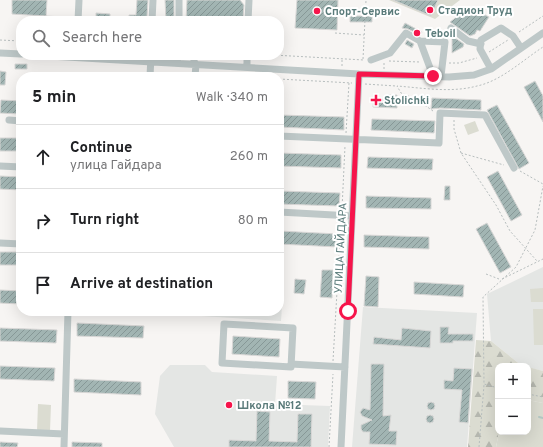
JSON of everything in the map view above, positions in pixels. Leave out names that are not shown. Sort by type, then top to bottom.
[{"type":"street","points":[[78,16],[79,0]]},
{"type":"street","points":[[152,16],[153,0]]},
{"type":"street","points":[[179,0],[179,16]]},
{"type":"street","points":[[247,16],[249,0]]},
{"type":"street","points":[[451,28],[468,41],[480,44]]},
{"type":"street","points":[[491,69],[480,49],[481,40],[501,28],[513,36],[521,48]]},
{"type":"street","points":[[371,60],[390,53],[406,33],[420,41],[444,42],[444,62],[441,76]]},
{"type":"street","points":[[162,60],[178,63],[359,74],[433,76],[474,75],[491,69],[543,33]]},
{"type":"street","points":[[420,41],[433,76]]},
{"type":"street","points":[[0,53],[16,54]]},
{"type":"street","points":[[150,72],[151,60]]},
{"type":"street","points":[[195,60],[195,72]]},
{"type":"street","points":[[247,60],[247,67]]},
{"type":"street","name":"УЛИЦА ГАЙДАРА","points":[[341,447],[359,74]]},
{"type":"street","points":[[284,136],[439,143],[440,113],[484,115],[514,168]]},
{"type":"street","points":[[9,120],[16,121]]},
{"type":"street","points":[[0,166],[16,167]]},
{"type":"street","points":[[284,212],[352,216]]},
{"type":"street","points":[[0,243],[16,244]]},
{"type":"street","points":[[64,447],[68,316]]},
{"type":"street","points":[[291,364],[293,328],[224,324],[222,363],[291,367],[291,364],[345,367]]},
{"type":"street","points":[[0,431],[64,434]]},
{"type":"path","points":[[362,60],[366,0]]},
{"type":"path","points":[[444,62],[459,63],[483,55],[543,16]]},
{"type":"path","points":[[335,33],[364,35]]},
{"type":"path","points":[[0,40],[16,41]]},
{"type":"path","points":[[284,79],[452,90],[477,86],[496,79],[543,47]]},
{"type":"path","points":[[284,56],[371,60]]},
{"type":"path","points":[[384,61],[429,62]]},
{"type":"path","points":[[329,447],[348,83]]},
{"type":"path","points":[[397,86],[401,93],[427,105],[430,110],[440,113]]},
{"type":"path","points":[[455,114],[454,129],[456,144],[461,153],[496,205],[510,231],[525,250],[537,261]]},
{"type":"path","points":[[461,153],[514,168],[543,184]]},
{"type":"path","points":[[479,447],[484,384],[483,297],[516,267],[535,230],[543,186]]},
{"type":"path","points":[[500,280],[543,259]]},
{"type":"path","points":[[486,274],[500,280]]},
{"type":"path","points":[[484,384],[495,387]]},
{"type":"path","points":[[531,395],[543,397]]},
{"type":"shaded area","points":[[543,267],[543,371],[531,368],[531,363],[518,363],[491,341],[487,294]]},
{"type":"shaded area","points":[[363,307],[477,313],[467,447],[352,447]]},
{"type":"shaded area","points":[[202,316],[281,316],[281,321]]},
{"type":"shaded area","name":"Школа №12","points":[[170,365],[205,365],[212,372],[277,376],[275,404],[330,406],[328,447],[174,447],[155,414],[160,376]]},
{"type":"green space","name":"Стадион Труд","points":[[389,0],[460,0],[435,19]]},
{"type":"green space","points":[[475,121],[479,131],[468,135],[464,125]]},
{"type":"green space","points":[[543,288],[543,302],[531,302],[530,289]]},
{"type":"green space","points":[[533,309],[543,309],[543,345],[534,345]]},
{"type":"green space","points":[[476,340],[491,341],[518,363],[495,363],[495,435],[498,435],[496,447],[468,447]]},
{"type":"green space","points":[[531,368],[543,371],[543,403],[531,401]]},
{"type":"green space","points":[[531,401],[543,403],[543,447],[496,447],[498,435],[531,435]]},
{"type":"green space","points":[[38,404],[51,405],[50,431],[37,431]]},
{"type":"building","points":[[12,0],[47,0],[46,16],[12,14]]},
{"type":"building","points":[[137,0],[148,0],[147,16],[129,16],[136,15]]},
{"type":"building","points":[[165,0],[174,0],[174,16],[166,16]]},
{"type":"building","points":[[187,0],[240,0],[244,5],[243,16],[186,16]]},
{"type":"building","name":"Спорт-Сервис","points":[[297,0],[338,0],[337,30],[295,28]]},
{"type":"building","points":[[393,0],[438,0],[431,16]]},
{"type":"building","points":[[470,7],[489,17],[480,31],[477,30],[475,34],[470,36],[450,22]]},
{"type":"building","points":[[96,13],[110,14],[110,16],[96,16]]},
{"type":"building","points":[[350,16],[372,16],[372,22],[350,22]]},
{"type":"building","points":[[405,23],[422,32],[420,35],[408,29],[402,28]]},
{"type":"building","points":[[452,36],[464,44],[463,47],[452,53]]},
{"type":"building","points":[[407,40],[414,44],[412,48],[405,44]]},
{"type":"building","points":[[15,64],[27,64],[27,69],[15,69]]},
{"type":"building","points":[[0,71],[6,72],[5,85],[0,85]]},
{"type":"building","points":[[535,81],[543,96],[543,122],[524,87]]},
{"type":"building","points":[[388,95],[397,95],[397,108],[373,107],[374,98],[388,98]]},
{"type":"building","points":[[432,98],[481,100],[481,110],[431,109]]},
{"type":"building","points":[[1,100],[16,101],[16,114],[0,113]]},
{"type":"building","points":[[497,105],[529,163],[519,169],[487,110]]},
{"type":"building","points":[[284,115],[344,117],[344,130],[284,127]]},
{"type":"building","points":[[372,119],[435,121],[434,133],[371,130]]},
{"type":"building","points":[[0,138],[16,138],[16,151],[0,151]]},
{"type":"building","points":[[284,153],[341,155],[341,168],[284,166]]},
{"type":"building","points":[[368,157],[433,159],[432,170],[367,168]]},
{"type":"building","points":[[498,171],[522,215],[511,221],[487,177]]},
{"type":"building","points":[[0,176],[16,177],[16,190],[0,189]]},
{"type":"building","points":[[445,186],[450,186],[450,200],[444,200]]},
{"type":"building","points":[[284,191],[340,193],[339,206],[284,204]]},
{"type":"building","points":[[366,196],[431,198],[431,209],[366,208]]},
{"type":"building","points":[[487,223],[511,267],[500,273],[476,229]]},
{"type":"building","points":[[284,231],[338,234],[338,247],[284,244]]},
{"type":"building","points":[[364,235],[429,237],[429,249],[364,247]]},
{"type":"building","points":[[0,252],[16,252],[16,265],[0,265]]},
{"type":"building","points":[[322,270],[333,270],[332,298],[320,297]]},
{"type":"building","points":[[366,276],[379,277],[378,307],[364,306]]},
{"type":"building","points":[[295,279],[306,280],[304,294],[294,293]]},
{"type":"building","points":[[414,282],[464,285],[463,297],[414,294]]},
{"type":"building","points":[[0,290],[16,291],[16,304],[0,303]]},
{"type":"building","points":[[77,323],[144,326],[143,338],[77,336]]},
{"type":"building","points":[[440,327],[449,327],[448,334],[473,334],[473,341],[453,341],[453,343],[440,343]]},
{"type":"building","points":[[0,328],[57,330],[56,343],[0,341]]},
{"type":"building","points":[[402,328],[431,331],[430,348],[373,344],[374,337],[401,340]]},
{"type":"building","points":[[233,336],[280,339],[279,357],[232,354]]},
{"type":"building","points":[[371,364],[384,364],[383,416],[391,415],[389,431],[397,431],[396,445],[369,444],[370,432],[363,432],[361,429],[361,425],[372,420],[362,416],[360,412],[363,408],[370,410]]},
{"type":"building","points":[[0,366],[55,368],[54,381],[0,379]]},
{"type":"building","points":[[454,368],[472,369],[468,423],[459,422],[462,390],[444,389],[444,380],[453,381]]},
{"type":"building","points":[[74,379],[141,382],[141,395],[74,392]]},
{"type":"building","points":[[288,381],[316,382],[315,399],[288,398]]},
{"type":"building","points":[[429,402],[433,402],[435,406],[433,410],[429,410],[427,408],[427,404]]},
{"type":"building","points":[[257,411],[270,412],[269,441],[297,442],[298,414],[312,414],[311,447],[229,447],[229,440],[256,441]]},
{"type":"building","points":[[428,415],[432,415],[434,419],[432,423],[428,423],[426,421],[426,417]]},
{"type":"building","points":[[0,442],[18,443],[17,447],[0,447]]},
{"type":"building","points":[[72,442],[102,443],[102,447],[72,447]]},
{"type":"waterway","points":[[539,417],[543,418]]},
{"type":"place","name":"Стадион Труд","points":[[430,10]]},
{"type":"place","name":"Спорт-Сервис","points":[[317,11]]},
{"type":"place","name":"Teboil","points":[[417,33]]},
{"type":"place","name":"Stolichki","points":[[376,100]]},
{"type":"place","name":"Школа №12","points":[[229,405]]},
{"type":"route","points":[[348,311],[359,74],[433,76]]}]
